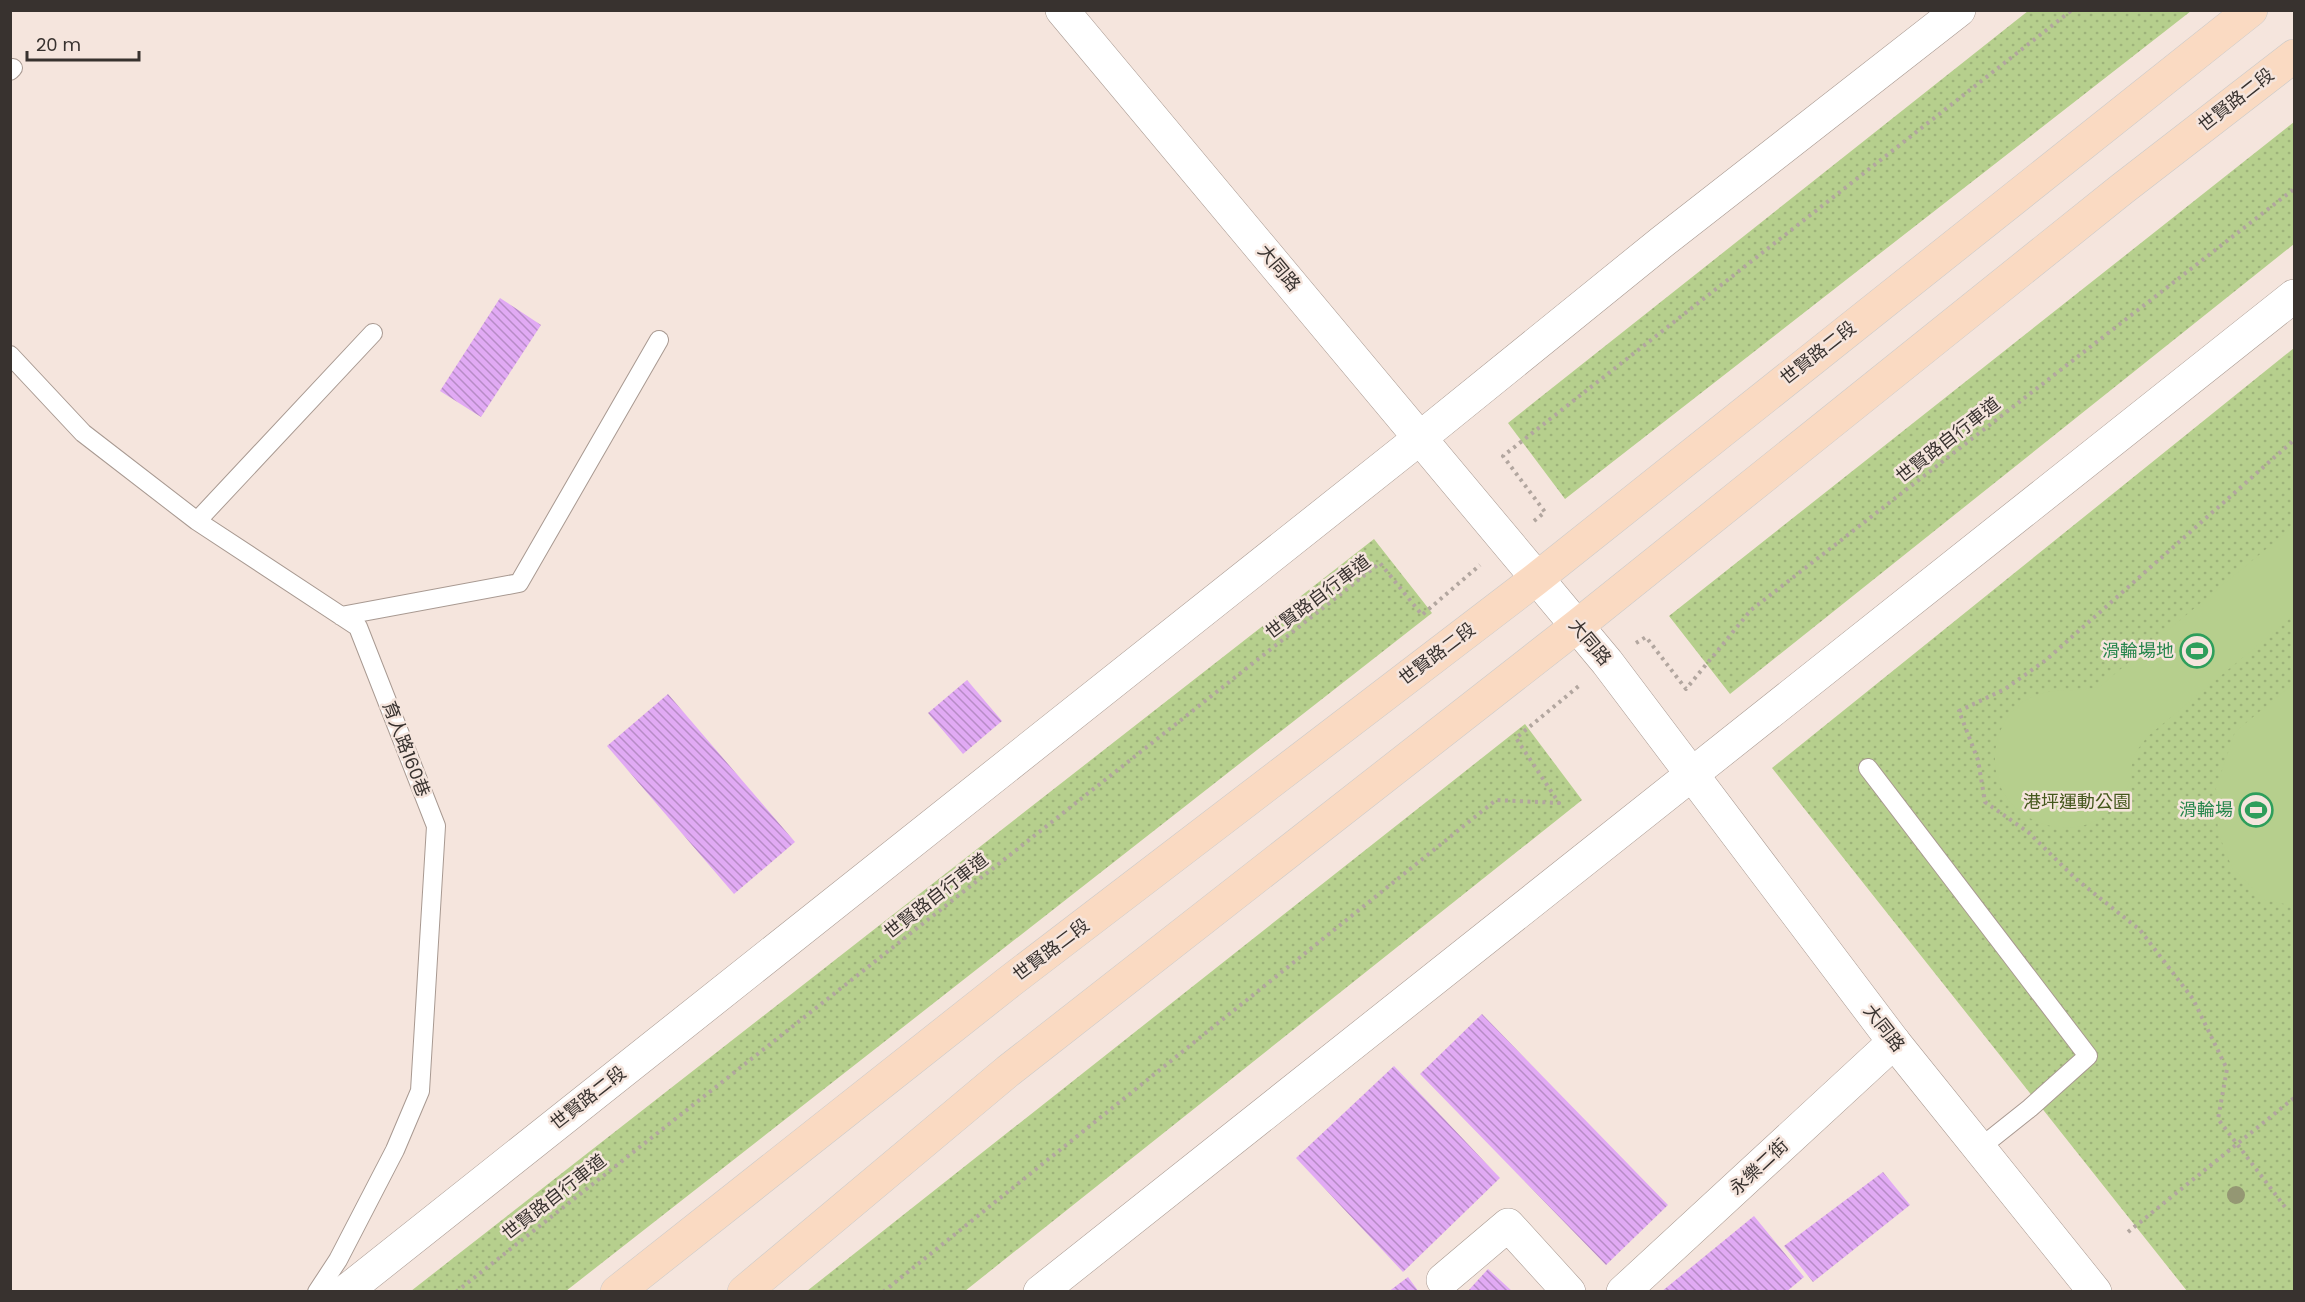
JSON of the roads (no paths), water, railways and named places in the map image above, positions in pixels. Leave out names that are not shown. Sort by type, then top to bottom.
[{"type":"main road","name":"世賢路二段","points":[[617,1292],[1009,982],[1536,579],[2251,10]]},
{"type":"main road","name":"世賢路二段","points":[[744,1292],[1008,1071],[1577,626],[2121,189],[2295,56]]},
{"type":"street","name":"大同路","points":[[1062,10],[1509,541],[1536,579],[1577,626],[1692,773],[1894,1042],[1981,1147],[2095,1292]]},
{"type":"street","name":"世賢路二段","points":[[345,1292],[1420,438],[1662,242],[1959,10]]},
{"type":"street","points":[[1040,1292],[2295,296]]},
{"type":"street","name":"永樂二街","points":[[1623,1292],[1894,1042]]},
{"type":"street","points":[[1443,1280],[1508,1225],[1569,1292]]},
{"type":"lane","points":[[197,521],[373,333]]},
{"type":"lane","points":[[341,616],[519,583],[659,339]]},
{"type":"lane","name":"育人路160巷","points":[[10,355],[84,433],[197,521],[358,627],[436,826],[420,1091],[394,1150],[338,1260],[317,1292]]},
{"type":"lane","points":[[1868,768],[2088,1056],[2031,1108],[1981,1147]]},
{"type":"place","name":"滑輪場地","points":[[2197,651]]},
{"type":"place","name":"滑輪場","points":[[2256,810]]},
{"type":"park label","name":"港坪運動公園","points":[[2077,802]]}]
